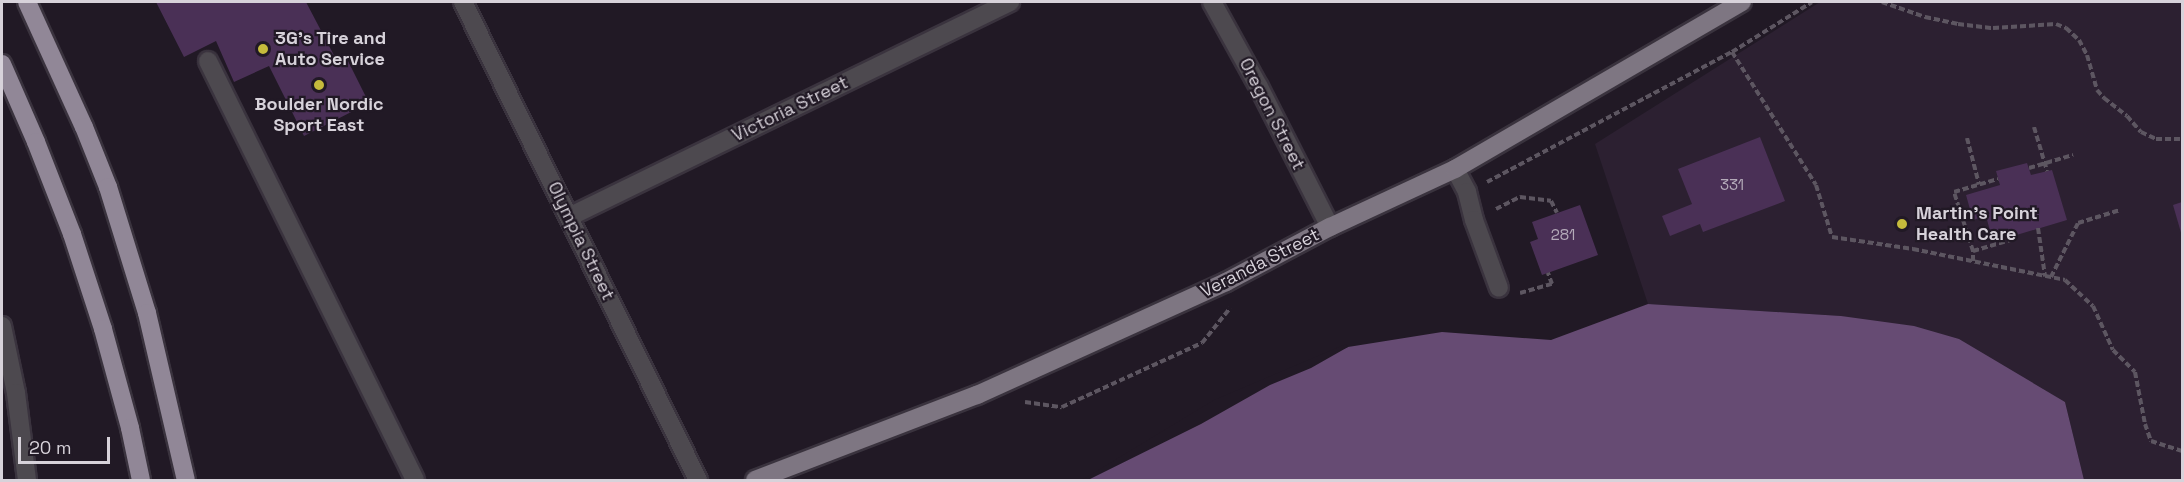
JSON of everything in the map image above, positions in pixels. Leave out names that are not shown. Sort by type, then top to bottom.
[{"type":"highway","points":[[27,2],[84,127],[108,187],[147,313],[186,480]]},
{"type":"highway","points":[[2,64],[72,234],[103,329],[130,428],[141,480]]},
{"type":"main road","name":"Veranda Street","points":[[755,480],[977,395],[1093,345],[1226,282],[1330,227],[1455,169],[1742,2]]},
{"type":"street","name":"Olympia Street","points":[[463,2],[698,480]]},
{"type":"street","name":"Victoria Street","points":[[569,217],[1011,2]]},
{"type":"street","name":"Oregon Street","points":[[1212,2],[1259,87],[1330,227]]},
{"type":"street","points":[[208,60],[415,480]]},
{"type":"street","points":[[1455,169],[1467,192],[1474,220],[1499,288]]},
{"type":"street","points":[[2,326],[16,393],[27,480]]},
{"type":"path","points":[[1882,2],[1925,17],[1958,24],[1993,28],[2056,24],[2066,28],[2079,40],[2087,55],[2097,90],[2104,99],[2127,116],[2141,132],[2156,138],[2182,139]]},
{"type":"path","points":[[1732,52],[1816,185],[1832,237],[1973,261],[2065,280],[2093,306],[2113,350],[2135,372],[2145,424],[2151,441],[2182,451]]},
{"type":"path","points":[[2034,126],[2048,171]]},
{"type":"path","points":[[1967,138],[1979,184]]},
{"type":"path","points":[[2029,168],[2073,155]]},
{"type":"path","points":[[1973,261],[1973,251],[1954,192],[1998,179]]},
{"type":"path","points":[[1520,197],[1551,201],[1557,213]]},
{"type":"path","points":[[2051,277],[2078,223],[2120,210]]},
{"type":"path","points":[[2038,228],[2045,276]]},
{"type":"path","points":[[1973,251],[2013,239]]},
{"type":"path","points":[[1499,288],[1522,294],[1552,284],[1548,273]]},
{"type":"shaded area","name":"Martin's Point Health Care","points":[[1820,2],[2182,2],[2182,480],[2084,480],[2065,402],[1841,316],[1648,304],[1595,144]]},
{"type":"shaded area","points":[[1648,304],[1841,316],[1914,326],[1959,339],[2065,402],[2084,480],[1085,480],[1216,402],[1348,347],[1442,332],[1551,340]]},
{"type":"pier","points":[[1346,344],[1348,347],[1311,368],[1270,385],[1201,424],[1088,480],[1082,480],[1214,400]]},
{"type":"building","name":"3G's Tire and Auto Service","points":[[156,2],[306,2],[338,63],[347,59],[369,103],[304,136],[269,66],[234,82],[216,41],[184,57]]},
{"type":"building","points":[[1760,137],[1785,201],[1703,232],[1700,224],[1670,236],[1662,216],[1692,204],[1678,169]]},
{"type":"building","points":[[2027,163],[2031,175],[2052,170],[2067,220],[1993,242],[1986,216],[1973,220],[1966,195],[2000,185],[1996,171]]},
{"type":"building","points":[[2182,202],[2182,236],[2173,205]]},
{"type":"building","points":[[1580,205],[1598,255],[1542,275],[1530,242],[1538,239],[1532,222]]},
{"type":"place","name":"3G's Tire and Auto Service","points":[[263,49]]},
{"type":"place","name":"Boulder Nordic Sport East","points":[[319,85]]},
{"type":"place","name":"Martin's Point Health Care","points":[[1902,224]]}]
